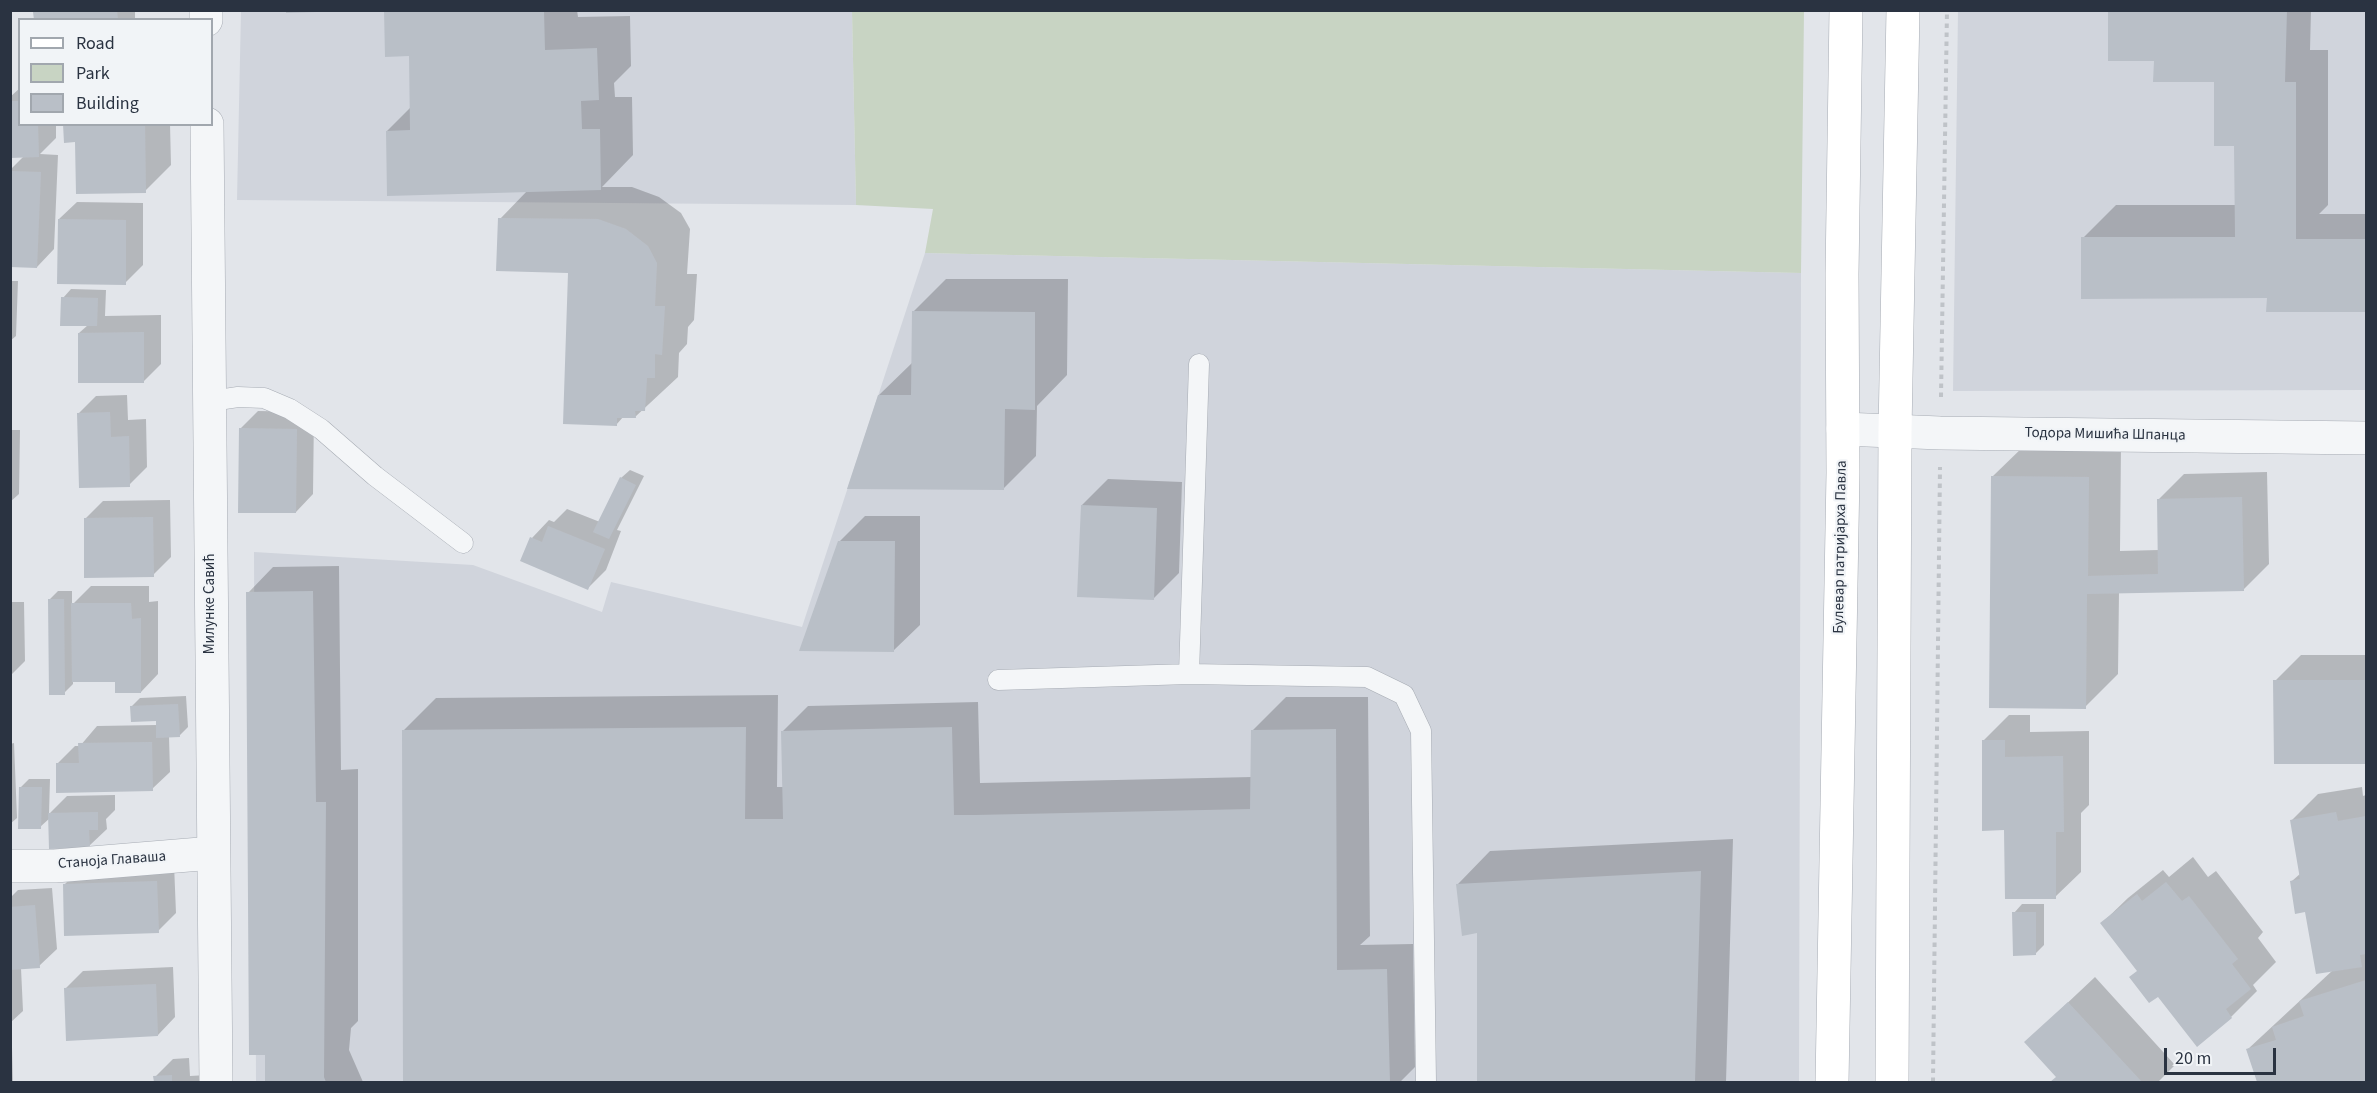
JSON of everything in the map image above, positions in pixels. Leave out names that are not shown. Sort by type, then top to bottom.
[{"type":"main road","name":"Булевар патријарха Павла","points":[[1832,1083],[1843,429],[1842,274],[1846,10]]},
{"type":"main road","points":[[1892,1083],[1895,431],[1903,10]]},
{"type":"street","name":"Милунке Савић","points":[[207,126],[216,1083]]},
{"type":"street","name":"Тодора Мишића Шпанца","points":[[1843,429],[1940,433],[2367,438]]},
{"type":"street","name":"Станоја Главаша","points":[[10,866],[55,866],[213,853]]},
{"type":"lane","points":[[1190,674],[1199,364]]},
{"type":"lane","points":[[211,401],[238,397],[264,398],[290,409],[321,429],[375,476],[463,543]]},
{"type":"lane","points":[[998,680],[1190,674],[1366,678],[1404,695],[1421,731],[1425,1083]]},
{"type":"path","points":[[1933,1083],[1947,10]]},
{"type":"shaded area","points":[[241,11],[852,11],[856,205],[237,200]]},
{"type":"shaded area","points":[[1958,11],[2366,11],[2366,390],[1953,391]]},
{"type":"shaded area","points":[[925,253],[1801,273],[1799,1082],[256,1082],[254,552],[473,565],[602,612],[611,582],[802,627]]},
{"type":"green space","points":[[852,11],[1804,11],[1801,273],[925,253],[933,209],[856,205]]},
{"type":"building","points":[[117,10],[118,18],[34,18],[33,12]]},
{"type":"building","points":[[286,10],[316,10],[316,12],[286,13]]},
{"type":"building","points":[[384,10],[544,10],[545,50],[597,48],[599,100],[581,101],[582,129],[600,129],[601,190],[387,196],[386,131],[410,130],[409,56],[385,57]]},
{"type":"building","points":[[2108,10],[2287,10],[2285,82],[2296,82],[2296,239],[2366,239],[2366,312],[2266,312],[2267,298],[2081,299],[2081,237],[2235,237],[2234,146],[2214,146],[2214,82],[2153,82],[2154,61],[2108,61]]},
{"type":"building","points":[[10,101],[18,101],[18,126],[38,126],[39,157],[10,158]]},
{"type":"building","points":[[63,126],[145,126],[146,193],[76,194],[75,142],[64,143]]},
{"type":"building","points":[[10,171],[41,172],[37,268],[10,267]]},
{"type":"building","points":[[498,218],[598,219],[626,229],[648,246],[657,263],[655,306],[665,306],[662,355],[655,354],[655,378],[647,378],[645,411],[635,411],[636,418],[617,418],[617,426],[563,424],[568,273],[496,271]]},
{"type":"building","points":[[58,219],[126,220],[126,285],[57,284]]},
{"type":"building","points":[[61,297],[98,298],[97,326],[60,326]]},
{"type":"building","points":[[912,311],[1035,312],[1035,410],[1005,409],[1004,490],[847,489],[878,395],[911,395]]},
{"type":"building","points":[[144,332],[144,383],[78,383],[78,333]]},
{"type":"building","points":[[110,412],[111,437],[129,436],[130,487],[79,488],[77,413]]},
{"type":"building","points":[[239,428],[297,429],[296,513],[238,513]]},
{"type":"building","points":[[1991,476],[2089,477],[2088,576],[2158,574],[2157,499],[2242,497],[2244,591],[2087,594],[2086,709],[1989,708]]},
{"type":"building","points":[[620,477],[636,485],[609,539],[593,532]]},
{"type":"building","points":[[1081,505],[1157,508],[1154,600],[1077,597]]},
{"type":"building","points":[[153,517],[154,577],[84,578],[84,518]]},
{"type":"building","points":[[548,526],[605,549],[588,590],[520,561],[530,537],[542,542]]},
{"type":"building","points":[[838,541],[895,541],[894,652],[799,651]]},
{"type":"building","points":[[313,591],[316,802],[326,802],[324,1077],[326,1082],[265,1082],[265,1055],[249,1055],[246,592]]},
{"type":"building","points":[[48,599],[64,599],[65,695],[49,695]]},
{"type":"building","points":[[71,603],[131,603],[132,619],[141,618],[141,693],[115,693],[115,682],[72,682]]},
{"type":"building","points":[[2273,680],[2366,680],[2366,764],[2274,764]]},
{"type":"building","points":[[178,704],[180,737],[156,738],[156,721],[131,722],[130,706]]},
{"type":"building","points":[[746,727],[745,819],[783,819],[781,731],[952,727],[954,815],[975,815],[1250,809],[1251,730],[1336,729],[1337,970],[1387,969],[1390,1082],[403,1082],[402,730]]},
{"type":"building","points":[[1982,740],[2005,740],[2005,757],[2063,756],[2064,832],[2056,832],[2056,899],[2005,899],[2004,830],[1982,831]]},
{"type":"building","points":[[152,742],[153,791],[56,793],[56,763],[79,763],[78,743]]},
{"type":"building","points":[[19,787],[42,787],[41,829],[18,829]]},
{"type":"building","points":[[98,812],[98,830],[89,830],[90,848],[49,849],[48,813]]},
{"type":"building","points":[[2336,812],[2338,821],[2366,816],[2366,954],[2360,955],[2362,967],[2316,974],[2305,912],[2295,914],[2290,881],[2300,879],[2290,820]]},
{"type":"building","points":[[1701,871],[1695,1082],[1477,1082],[1477,933],[1462,936],[1456,884]]},
{"type":"building","points":[[157,881],[159,933],[64,936],[63,884]]},
{"type":"building","points":[[2166,882],[2182,901],[2189,896],[2238,959],[2232,964],[2251,989],[2226,1009],[2232,1018],[2197,1047],[2158,997],[2149,1003],[2129,977],[2137,971],[2100,923],[2137,894],[2142,901]]},
{"type":"building","points":[[35,905],[40,968],[10,970],[10,907]]},
{"type":"building","points":[[2012,912],[2036,912],[2036,955],[2013,956]]},
{"type":"building","points":[[2366,980],[2366,1082],[2257,1082],[2246,1049],[2276,1040],[2272,1027],[2304,1016],[2299,1001]]},
{"type":"building","points":[[156,984],[158,1036],[66,1041],[64,988]]},
{"type":"building","points":[[2068,1002],[2142,1082],[2050,1082],[2056,1077],[2024,1042]]},
{"type":"building","points":[[172,1075],[172,1082],[154,1082],[153,1076]]}]
